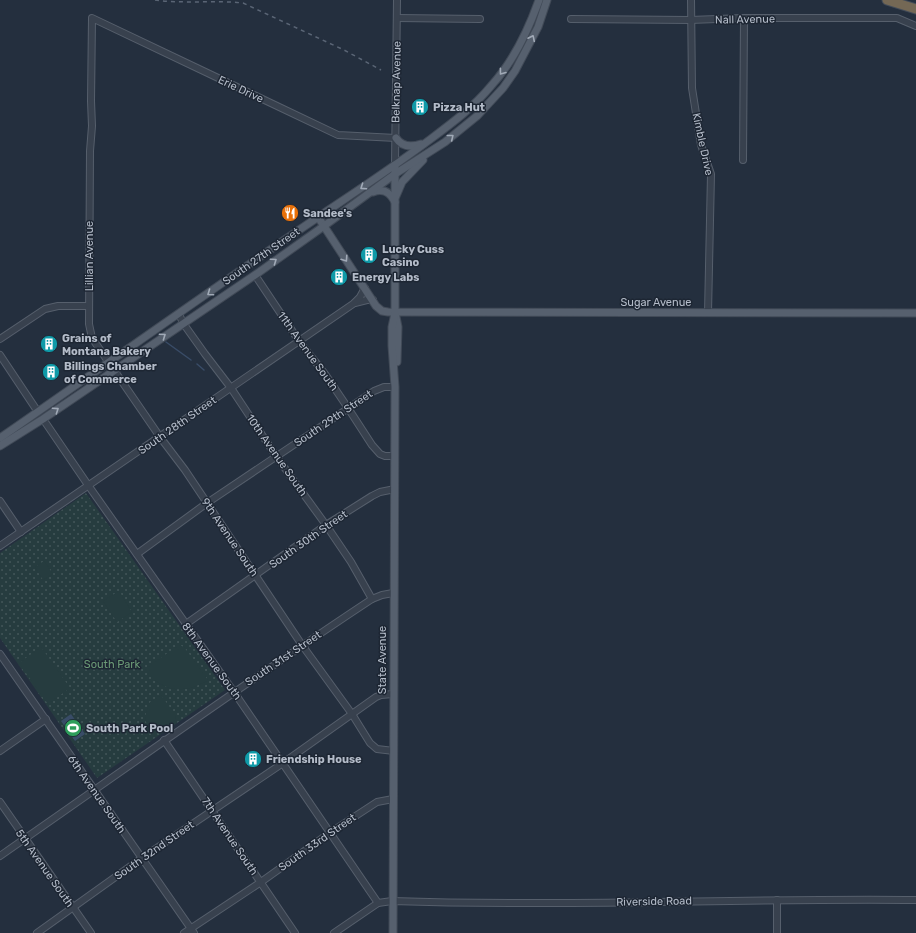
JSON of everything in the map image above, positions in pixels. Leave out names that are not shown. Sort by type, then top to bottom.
[{"type":"highway","points":[[887,0],[916,9]]},
{"type":"highway","points":[[894,0],[916,9]]},
{"type":"main road","name":"South 27th Street","points":[[0,438],[395,165],[457,119],[492,86],[515,54],[527,31],[538,0]]},
{"type":"main road","name":"South 27th Street","points":[[0,446],[43,419],[255,274],[395,174],[436,148],[477,116],[503,88],[515,71],[538,27],[547,0]]},
{"type":"main road","points":[[396,138],[401,144],[408,146],[415,146],[427,142]]},
{"type":"main road","points":[[395,202],[402,182],[436,148]]},
{"type":"main road","name":"State Avenue","points":[[393,933],[395,386],[398,346],[395,313],[395,165]]},
{"type":"main road","points":[[369,193],[384,190],[392,196],[395,202]]},
{"type":"main road","points":[[318,217],[373,300],[382,310],[395,313]]},
{"type":"main road","name":"Sugar Avenue","points":[[395,313],[916,312]]},
{"type":"street","name":"Belknap Avenue","points":[[395,165],[397,0]]},
{"type":"street","name":"Kimble Drive","points":[[690,0],[692,88],[702,145],[711,174],[708,313]]},
{"type":"street","name":"Erie Drive","points":[[92,18],[338,135],[396,138]]},
{"type":"street","name":"Lillian Avenue","points":[[89,306],[92,18]]},
{"type":"street","points":[[397,18],[480,19]]},
{"type":"street","points":[[743,160],[744,18]]},
{"type":"street","name":"Nall Avenue","points":[[571,19],[690,20],[744,18],[898,18],[916,26]]},
{"type":"street","name":"11th Avenue South","points":[[255,274],[299,341],[325,374],[376,451],[385,456],[395,456]]},
{"type":"street","name":"South 28th Street","points":[[354,304],[365,288]]},
{"type":"street","name":"South 28th Street","points":[[0,546],[354,304],[363,300],[373,300]]},
{"type":"street","points":[[0,339],[45,309],[58,306],[89,306]]},
{"type":"street","name":"9th Avenue South","points":[[89,306],[90,332],[92,338],[207,503],[302,645],[352,714],[370,743],[377,749],[394,751]]},
{"type":"street","name":"10th Avenue South","points":[[179,314],[183,323],[326,525],[372,599]]},
{"type":"street","points":[[0,355],[38,412]]},
{"type":"street","name":"South 29th Street","points":[[137,554],[207,503],[374,391],[384,387],[395,386]]},
{"type":"street","name":"8th Avenue South","points":[[43,419],[331,832],[378,903]]},
{"type":"street","name":"South 30th Street","points":[[186,624],[326,525],[372,496],[380,492],[395,489]]},
{"type":"street","points":[[0,502],[21,532]]},
{"type":"street","name":"South 31st Street","points":[[0,856],[302,645],[372,599],[382,595],[394,593]]},
{"type":"street","name":"6th Avenue South","points":[[0,654],[193,930]]},
{"type":"street","name":"South 32nd Street","points":[[37,933],[142,858],[283,763],[352,714],[381,695],[393,694]]},
{"type":"street","points":[[0,751],[46,719]]},
{"type":"street","name":"7th Avenue South","points":[[164,740],[295,933]]},
{"type":"street","name":"South 33rd Street","points":[[184,933],[193,930],[331,832],[377,802],[394,799]]},
{"type":"street","name":"5th Avenue South","points":[[0,802],[91,933]]},
{"type":"street","points":[[776,933],[777,900]]},
{"type":"street","name":"Riverside Road","points":[[378,903],[392,901],[508,904],[777,900],[916,900]]},
{"type":"street","points":[[334,933],[378,903]]},
{"type":"green space","name":"South Park","points":[[86,493],[225,690],[97,778],[0,638],[0,553]]},
{"type":"green space","points":[[44,561],[53,574],[43,580],[35,567]]},
{"type":"green space","points":[[119,591],[132,612],[117,622],[103,601]]},
{"type":"green space","points":[[179,645],[184,647],[208,680],[190,688],[174,689],[158,683],[151,677],[145,669]]},
{"type":"green space","points":[[41,647],[70,688],[48,704],[19,663]]},
{"type":"green space","points":[[161,695],[176,716],[175,720],[153,734],[145,720],[146,713],[150,702]]},
{"type":"water","name":"South Park Pool","points":[[71,714],[85,734],[75,741],[61,721]]},
{"type":"waterway","points":[[166,342],[191,360]]},
{"type":"waterway","points":[[197,364],[204,370]]},
{"type":"railway","points":[[155,0],[177,2],[243,3],[344,50],[381,70]]},
{"type":"place","name":"Pizza Hut","points":[[420,107]]},
{"type":"place","name":"Sandee's","points":[[290,213]]},
{"type":"place","name":"Lucky Cuss Casino","points":[[369,255]]},
{"type":"place","name":"Energy Labs","points":[[339,277]]},
{"type":"place","name":"Grains of Montana Bakery","points":[[49,344]]},
{"type":"place","name":"Billings Chamber of Commerce","points":[[51,372]]},
{"type":"place","name":"South Park Pool","points":[[73,728]]},
{"type":"place","name":"Friendship House","points":[[253,759]]}]
